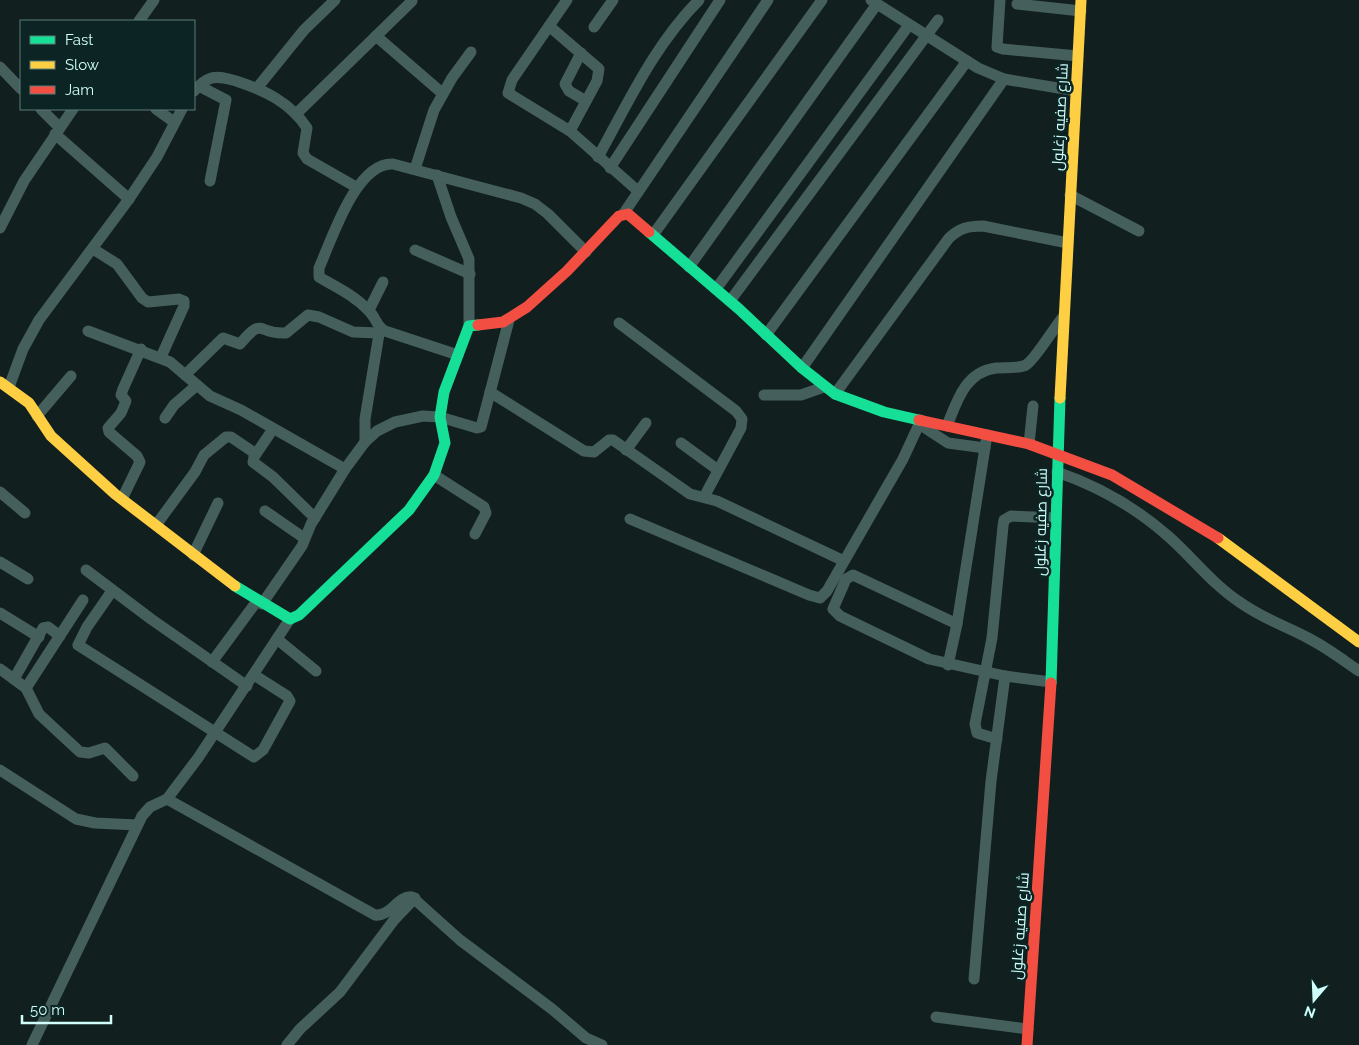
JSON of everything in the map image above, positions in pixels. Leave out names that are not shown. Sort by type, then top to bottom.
[{"type":"street","points":[[142,20],[154,0]]},
{"type":"street","points":[[257,88],[304,30],[335,0]]},
{"type":"street","points":[[567,0],[512,80],[508,93],[570,131],[638,191]]},
{"type":"street","points":[[594,27],[613,0]]},
{"type":"street","points":[[610,168],[720,0]]},
{"type":"street","points":[[469,326],[509,320],[525,308],[586,252],[617,216],[624,213],[768,0]]},
{"type":"street","points":[[654,235],[822,0]]},
{"type":"street","points":[[1000,0],[997,47],[1078,56]]},
{"type":"street","points":[[296,114],[412,1]]},
{"type":"street","points":[[598,157],[649,66],[696,3],[708,17]]},
{"type":"street","points":[[690,267],[879,3],[909,25],[987,73],[1004,79],[1076,91]]},
{"type":"street","points":[[1017,4],[1081,6]]},
{"type":"street","name":"شارع صفيه زغلول","points":[[1027,1045],[1052,682],[1057,454],[1081,6]]},
{"type":"street","points":[[730,301],[938,20]]},
{"type":"street","points":[[716,289],[909,25]]},
{"type":"street","points":[[548,26],[599,69],[597,80],[570,131]]},
{"type":"street","points":[[376,36],[442,93]]},
{"type":"street","points":[[414,168],[434,110],[442,93],[471,52]]},
{"type":"street","points":[[580,53],[565,84],[569,91],[586,101]]},
{"type":"street","points":[[766,335],[967,61]]},
{"type":"street","points":[[0,67],[20,88]]},
{"type":"street","points":[[196,89],[214,77],[225,78],[267,92],[296,114],[307,128],[303,153],[307,159],[356,187]]},
{"type":"street","points":[[802,368],[1004,79]]},
{"type":"street","points":[[196,89],[226,100],[210,182]]},
{"type":"street","points":[[42,110],[57,130],[129,199]]},
{"type":"street","points":[[0,228],[24,181],[72,110]]},
{"type":"street","points":[[157,110],[174,122]]},
{"type":"street","points":[[181,110],[157,157],[129,199],[31,332],[4,384],[29,403],[52,436],[122,499],[193,555],[259,602],[285,618],[290,619]]},
{"type":"street","points":[[365,442],[365,419],[379,331],[369,310],[337,285],[319,277],[318,273],[356,187],[381,164],[414,168],[535,204],[548,214],[586,252]]},
{"type":"street","points":[[32,1045],[137,825],[150,808],[167,798],[215,734],[290,619],[299,615],[396,522],[422,494],[434,475],[445,443],[440,418],[444,392],[469,326],[470,274],[469,259],[451,217],[437,175]]},
{"type":"street","points":[[1070,195],[1139,231]]},
{"type":"street","points":[[624,213],[632,216],[730,301],[802,368],[835,394],[884,412],[920,422],[1029,444],[1112,475],[1204,528],[1359,642]]},
{"type":"street","points":[[835,394],[949,238],[959,230],[969,226],[983,226],[1068,243]]},
{"type":"street","points":[[93,249],[117,264],[142,298],[148,302],[179,299],[184,301],[184,306],[161,357]]},
{"type":"street","points":[[415,250],[470,274]]},
{"type":"street","points":[[369,310],[382,282]]},
{"type":"street","points":[[185,375],[223,338],[240,344],[248,332],[256,328],[286,333],[308,314],[353,332],[379,331],[458,355]]},
{"type":"street","points":[[947,426],[960,395],[973,376],[994,368],[1026,365],[1033,359],[1064,316]]},
{"type":"street","points":[[212,662],[259,602],[304,538],[345,469],[365,442],[377,431],[394,422],[412,416],[440,418],[479,428],[509,320]]},
{"type":"street","points":[[619,323],[740,415],[742,419],[741,428],[704,497]]},
{"type":"street","points":[[88,331],[161,357],[210,396],[345,469]]},
{"type":"street","points":[[122,499],[140,462],[137,456],[109,432],[108,428],[122,412],[126,401],[122,393],[140,349]]},
{"type":"street","points":[[38,416],[71,376]]},
{"type":"street","points":[[165,418],[174,406],[197,385]]},
{"type":"street","points":[[764,395],[787,397],[824,387]]},
{"type":"street","points":[[490,392],[584,451],[594,452],[611,440],[690,494],[717,501],[844,561]]},
{"type":"street","points":[[1029,444],[1033,406]]},
{"type":"street","points":[[920,422],[948,443],[984,448]]},
{"type":"street","points":[[630,519],[815,597],[825,595],[899,466],[920,422]]},
{"type":"street","points":[[626,450],[646,423]]},
{"type":"street","points":[[273,429],[253,460],[255,464],[273,477],[315,518]]},
{"type":"street","points":[[948,665],[957,624],[987,435]]},
{"type":"street","points":[[156,525],[195,472],[204,455],[226,438],[231,438],[256,454]]},
{"type":"street","points":[[681,443],[718,470]]},
{"type":"street","points":[[1057,472],[1082,481],[1131,507],[1168,536],[1239,602],[1274,623],[1309,639],[1359,671]]},
{"type":"street","points":[[434,475],[484,507],[484,516],[475,534]]},
{"type":"street","points":[[0,492],[25,513]]},
{"type":"street","points":[[193,555],[218,503]]},
{"type":"street","points":[[265,511],[304,538]]},
{"type":"street","points":[[996,739],[981,736],[975,729],[986,672],[1004,520],[1012,516],[1056,518]]},
{"type":"street","points":[[0,562],[28,579]]},
{"type":"street","points":[[86,570],[112,591],[247,686]]},
{"type":"street","points":[[957,624],[853,575],[846,579],[833,606],[834,611],[840,616],[913,653],[948,665],[1005,676],[1052,682]]},
{"type":"street","points":[[112,591],[87,627],[78,645],[249,755],[258,756],[290,701],[287,696],[254,675]]},
{"type":"street","points":[[26,688],[83,600]]},
{"type":"street","points":[[0,613],[39,637]]},
{"type":"street","points":[[14,679],[46,627],[60,636]]},
{"type":"street","points":[[278,639],[316,671]]},
{"type":"street","points":[[0,669],[26,688],[39,714],[80,752],[89,753],[105,748],[132,776]]},
{"type":"street","points":[[974,979],[996,739],[1005,676]]},
{"type":"street","points":[[0,770],[76,819],[95,823],[137,825]]},
{"type":"street","points":[[167,798],[375,915],[383,915],[406,897],[415,898],[460,940],[552,1009],[586,1038],[602,1045]]},
{"type":"street","points":[[287,1045],[300,1029],[340,992],[394,920],[415,898]]},
{"type":"street","points":[[936,1017],[1028,1029]]},
{"type":"traffic: fast","points":[[649,232],[739,309],[802,368],[835,394],[884,412],[919,420]]},
{"type":"traffic: fast","points":[[235,586],[290,619],[299,615],[409,510],[434,475],[445,443],[440,417],[444,392],[469,326],[478,325]]},
{"type":"traffic: fast","points":[[1051,683],[1060,398]]},
{"type":"traffic: slow","points":[[1060,398],[1081,0]]},
{"type":"traffic: slow","points":[[0,382],[29,403],[51,436],[115,494],[235,586]]},
{"type":"traffic: slow","points":[[1218,538],[1359,642]]},
{"type":"traffic: jam","points":[[478,325],[503,322],[527,307],[567,271],[619,216],[628,214],[649,232]]},
{"type":"traffic: jam","points":[[919,420],[1029,444],[1112,475],[1218,538]]},
{"type":"traffic: jam","points":[[1027,1045],[1051,683]]}]
